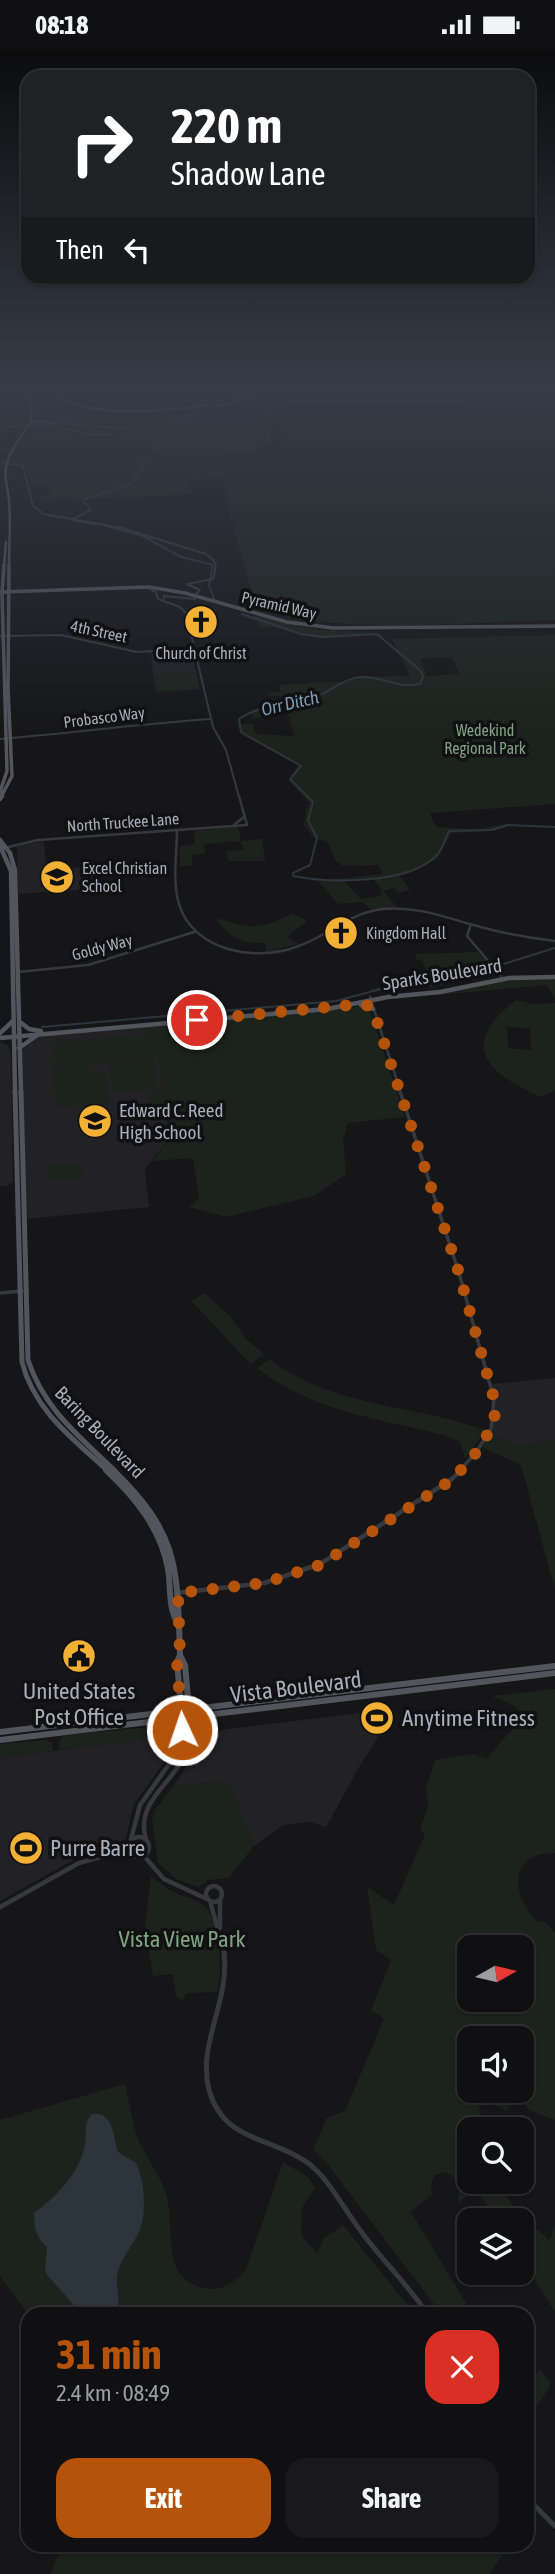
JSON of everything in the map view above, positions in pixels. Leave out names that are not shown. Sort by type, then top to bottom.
[{"type":"main road","points":[[0,799],[12,781],[4,592],[7,504]]},
{"type":"main road","points":[[5,636],[9,610],[4,592],[9,584],[7,504]]},
{"type":"main road","points":[[4,555],[9,558]]},
{"type":"main road","points":[[9,584],[13,588],[29,590]]},
{"type":"main road","name":"Pyramid Way","points":[[4,592],[133,586],[194,598]]},
{"type":"main road","name":"Pyramid Way","points":[[4,592],[150,589],[273,618],[333,628],[555,626]]},
{"type":"main road","points":[[0,792],[7,776],[9,738]]},
{"type":"main road","points":[[0,840],[3,847]]},
{"type":"main road","name":"Baring Boulevard","points":[[3,847],[15,867],[21,1359],[33,1394],[51,1418],[145,1513],[164,1553],[174,1594],[172,1613],[177,1622],[180,1655],[177,1662],[185,1714]]},
{"type":"main road","points":[[459,988],[500,976],[519,977]]},
{"type":"main road","name":"Sparks Boulevard","points":[[43,1032],[329,1006],[431,991],[500,976],[555,976]]},
{"type":"main road","name":"Sparks Boulevard","points":[[0,1036],[351,1005],[370,998],[459,988],[519,977],[555,976]]},
{"type":"main road","points":[[351,1005],[366,1005],[373,1009]]},
{"type":"main road","points":[[247,1016],[259,1012]]},
{"type":"main road","points":[[16,1019],[26,1028],[43,1032],[16,1047],[0,1036],[16,1019]]},
{"type":"main road","points":[[158,1024],[165,1020]]},
{"type":"main road","name":"Vista Boulevard","points":[[0,1740],[337,1692],[555,1666]]},
{"type":"main road","name":"Vista Boulevard","points":[[0,1732],[313,1703],[555,1673]]},
{"type":"main road","points":[[313,1703],[315,1699],[337,1692]]},
{"type":"street","points":[[33,503],[38,511],[122,528],[206,554],[217,565],[211,580],[187,584],[200,590],[194,598],[171,594],[163,597],[164,602]]},
{"type":"street","points":[[150,589],[156,592],[157,598],[185,611],[214,731],[227,751],[245,816],[231,827]]},
{"type":"street","name":"4th Street","points":[[5,636],[61,635],[137,652],[193,649]]},
{"type":"street","name":"Probasco Way","points":[[0,739],[65,734],[112,726],[211,719]]},
{"type":"street","name":"North Truckee Lane","points":[[3,847],[38,840],[247,825],[245,816]]},
{"type":"street","points":[[177,831],[178,903],[195,931],[225,948],[266,953],[299,946],[352,916],[369,911],[423,909],[471,924],[555,941]]},
{"type":"street","points":[[471,924],[467,936],[500,976]]},
{"type":"street","name":"Goldy Way","points":[[15,972],[88,965],[195,931]]},
{"type":"street","points":[[174,1594],[264,1583],[320,1565],[453,1479],[475,1454],[491,1429],[495,1404],[456,1263],[370,998]]},
{"type":"street","points":[[0,1293],[22,1291]]},
{"type":"street","points":[[144,1856],[149,1847],[142,1828],[145,1813],[182,1761],[188,1744],[185,1714]]},
{"type":"street","points":[[185,1714],[177,1753],[140,1805],[130,1846],[134,1855],[144,1856],[164,1879],[210,1901],[220,1899]]},
{"type":"street","points":[[0,1907],[79,1863],[130,1846],[137,1839],[146,1840]]},
{"type":"street","points":[[192,1893],[213,1886],[219,1887],[222,1893],[220,1933]]},
{"type":"street","points":[[207,1890],[226,1962],[225,1985],[208,2042],[206,2064],[209,2087],[215,2104],[226,2120],[243,2135],[298,2157],[313,2167],[358,2229],[388,2262],[422,2307]]},
{"type":"street","points":[[534,2505],[555,2526]]},
{"type":"shaded area","points":[[191,650],[196,672],[153,675],[151,653]]},
{"type":"shaded area","name":"Excel Christian School","points":[[44,841],[46,870],[95,866],[97,889],[18,894],[17,846]]},
{"type":"shaded area","name":"Edward C. Reed High School","points":[[155,1026],[169,1139],[145,1169],[149,1207],[26,1219],[21,1048],[34,1038],[47,1035]]},
{"type":"shaded area","points":[[0,1042],[8,1045],[11,1053],[13,1182],[6,1186],[0,1186]]},
{"type":"shaded area","points":[[555,1378],[555,1441],[516,1446],[489,1434],[496,1411],[491,1384]]},
{"type":"shaded area","points":[[391,1709],[392,1716],[359,1767],[326,1827],[310,1822],[283,1825],[253,1847],[230,1784],[223,1781],[180,1786],[176,1782],[193,1757],[198,1733]]},
{"type":"shaded area","points":[[176,1735],[168,1757],[134,1804],[125,1841],[77,1858],[0,1901],[0,1758]]},
{"type":"shaded area","points":[[92,2114],[99,2114],[109,2121],[118,2152],[136,2163],[143,2188],[142,2224],[117,2276],[117,2307],[76,2307],[48,2276],[45,2270],[47,2247],[36,2232],[34,2213],[58,2192],[78,2166],[85,2145]]},
{"type":"green space","points":[[227,503],[555,503],[555,620],[366,625],[292,618],[257,610],[233,527],[238,526],[236,520],[231,520]]},
{"type":"green space","name":"Wedekind Regional Park","points":[[237,615],[320,630],[379,633],[385,642],[397,649],[393,639],[555,635],[555,804],[430,813],[436,827],[479,829],[508,823],[510,826],[492,831],[451,833],[437,859],[399,875],[410,890],[398,893],[394,888],[383,891],[397,907],[370,909],[362,902],[338,904],[318,881],[382,874],[379,865],[343,866],[336,861],[327,841],[315,839],[304,825],[310,803],[289,781],[298,765],[242,735],[237,724],[253,724],[258,734],[294,736],[287,710],[253,719],[251,710],[285,703],[283,696],[268,696],[269,693],[281,692],[279,685],[345,681],[356,677],[410,676],[400,655],[377,636],[300,635],[274,627],[261,628],[258,621]],"holes":[[[452,657],[459,674],[427,676],[420,659]],[[373,879],[382,890],[380,896],[361,899],[344,881]]]},
{"type":"green space","points":[[196,672],[200,689],[156,692],[153,675]]},
{"type":"green space","points":[[238,827],[241,841],[204,844],[205,853],[192,855],[192,866],[180,866],[180,846],[195,844],[194,831]]},
{"type":"green space","points":[[262,839],[265,861],[228,861],[226,851],[243,850],[241,841]]},
{"type":"green space","points":[[293,913],[307,921],[287,937],[298,944],[266,952],[266,943],[251,942],[231,935],[216,918],[256,926],[273,923]]},
{"type":"green space","points":[[478,952],[494,970],[438,986],[371,992],[370,988],[423,984],[432,979],[415,954]]},
{"type":"green space","points":[[513,979],[555,979],[555,1001],[547,985],[436,995]]},
{"type":"green space","points":[[516,1000],[533,1004],[555,1003],[555,1090],[541,1097],[505,1078],[493,1067],[486,1056],[484,1044],[488,1031],[498,1016]],"holes":[[[507,1027],[530,1028],[531,1050],[508,1048]]]},
{"type":"green space","points":[[365,1006],[369,1008],[405,1117],[348,1123],[343,1139],[346,1174],[314,1196],[226,1217],[189,1207],[199,1198],[193,1158],[153,1161],[169,1139],[166,1113],[149,1114],[146,1092],[163,1090],[158,1057],[154,1058],[157,1082],[137,1091],[114,1092],[109,1067],[115,1063],[137,1062],[129,1059],[86,1065],[94,1072],[99,1070],[99,1075],[106,1074],[109,1105],[57,1107],[52,1067],[67,1066],[54,1060],[53,1045],[58,1042],[132,1035],[132,1038],[139,1038],[139,1035],[144,1034],[144,1029],[153,1029],[156,1043],[155,1026]]},
{"type":"green space","points":[[54,1163],[54,1166],[82,1163],[82,1178],[49,1181],[48,1164]]},
{"type":"green space","points":[[204,1293],[230,1316],[246,1339],[264,1354],[251,1364],[243,1356],[191,1301]]},
{"type":"green space","points":[[270,1359],[294,1375],[347,1396],[458,1421],[485,1430],[465,1459],[460,1442],[448,1437],[351,1413],[294,1391],[257,1368]]},
{"type":"green space","points":[[489,1434],[516,1446],[555,1441],[555,1590],[521,1465],[482,1447]]},
{"type":"green space","points":[[555,1689],[555,1853],[529,1860],[518,1878],[522,1901],[529,1912],[538,1922],[544,1921],[555,1933],[555,2120],[531,2111],[523,2103],[534,2103],[534,2026],[457,2026],[457,2103],[481,2103],[480,2117],[457,2117],[457,2183],[446,2172],[435,2175],[431,2184],[432,2195],[411,2212],[468,2307],[436,2307],[325,2161],[313,2150],[327,2118],[345,2111],[384,2019],[371,2010],[391,1960],[376,1950],[367,1887],[394,1905],[425,1835],[420,1829],[428,1806],[426,1789],[435,1760],[474,1754],[486,1759],[524,1716],[515,1706],[492,1696]]},
{"type":"green space","points":[[172,1725],[172,1729],[176,1728],[176,1735],[171,1736],[175,1743],[169,1755],[164,1743],[156,1738],[59,1750],[60,1739],[65,1735]]},
{"type":"green space","points":[[47,1740],[52,1743],[53,1751],[0,1758],[0,1744]]},
{"type":"green space","points":[[223,1781],[230,1784],[253,1847],[229,1878],[208,1880],[199,1887],[178,1880],[158,1863],[152,1821],[155,1810],[176,1782],[180,1786]]},
{"type":"green space","name":"Vista View Park","points":[[151,1876],[173,1892],[200,1903],[208,1911],[213,1920],[218,1945],[220,1971],[217,1992],[187,1993],[182,2000],[176,1996],[173,1974],[153,1976],[145,1926]]},
{"type":"green space","points":[[125,2084],[137,2137],[166,2194],[175,2264],[181,2275],[191,2283],[211,2289],[222,2287],[246,2270],[283,2162],[308,2177],[315,2188],[302,2208],[301,2235],[318,2254],[323,2239],[343,2225],[409,2307],[23,2307],[0,2276],[0,2120]]},
{"type":"green space","points":[[493,2103],[512,2103],[506,2111]]},
{"type":"green space","points":[[459,2194],[469,2194],[458,2203]]},
{"type":"green space","points":[[480,2194],[505,2194],[515,2208],[489,2208]]},
{"type":"green space","points":[[555,2225],[555,2312],[534,2278],[534,2227],[550,2240]]},
{"type":"green space","points":[[540,2369],[550,2383],[534,2410],[534,2375]]},
{"type":"green space","points":[[59,2552],[504,2552],[490,2574],[50,2574]]},
{"type":"waterway","name":"Orr Ditch","points":[[85,503],[91,510],[71,520],[94,524]]},
{"type":"waterway","name":"Orr Ditch","points":[[106,526],[143,536],[181,557],[213,565],[209,585],[214,599]]},
{"type":"waterway","name":"Orr Ditch","points":[[242,614],[301,634],[322,637],[377,634],[421,671],[423,677],[420,684],[411,685],[369,677],[354,678],[307,701],[255,711],[239,719],[241,732],[301,766],[290,779],[313,802],[308,820],[317,838],[310,865],[293,873],[293,876],[327,880],[389,877],[424,865],[439,853],[449,831],[492,830],[508,825],[555,827]]},
{"type":"waterway","points":[[42,1027],[336,1001],[381,989],[436,985],[555,948]]},
{"type":"place","name":"Church of Christ","points":[[201,622]]},
{"type":"place","name":"Excel Christian School","points":[[57,877]]},
{"type":"place","name":"Kingdom Hall","points":[[341,933]]},
{"type":"place","name":"Edward C. Reed High School","points":[[95,1121]]},
{"type":"place","name":"United States Post Office","points":[[79,1656]]},
{"type":"place","name":"Anytime Fitness","points":[[377,1718]]},
{"type":"place","name":"Purre Barre","points":[[26,1848]]},
{"type":"route","points":[[182,1730],[177,1662],[180,1655],[178,1593],[277,1580],[331,1558],[461,1472],[482,1446],[495,1414],[491,1387],[459,1273],[373,1009],[366,1005],[351,1005],[197,1020]]}]
